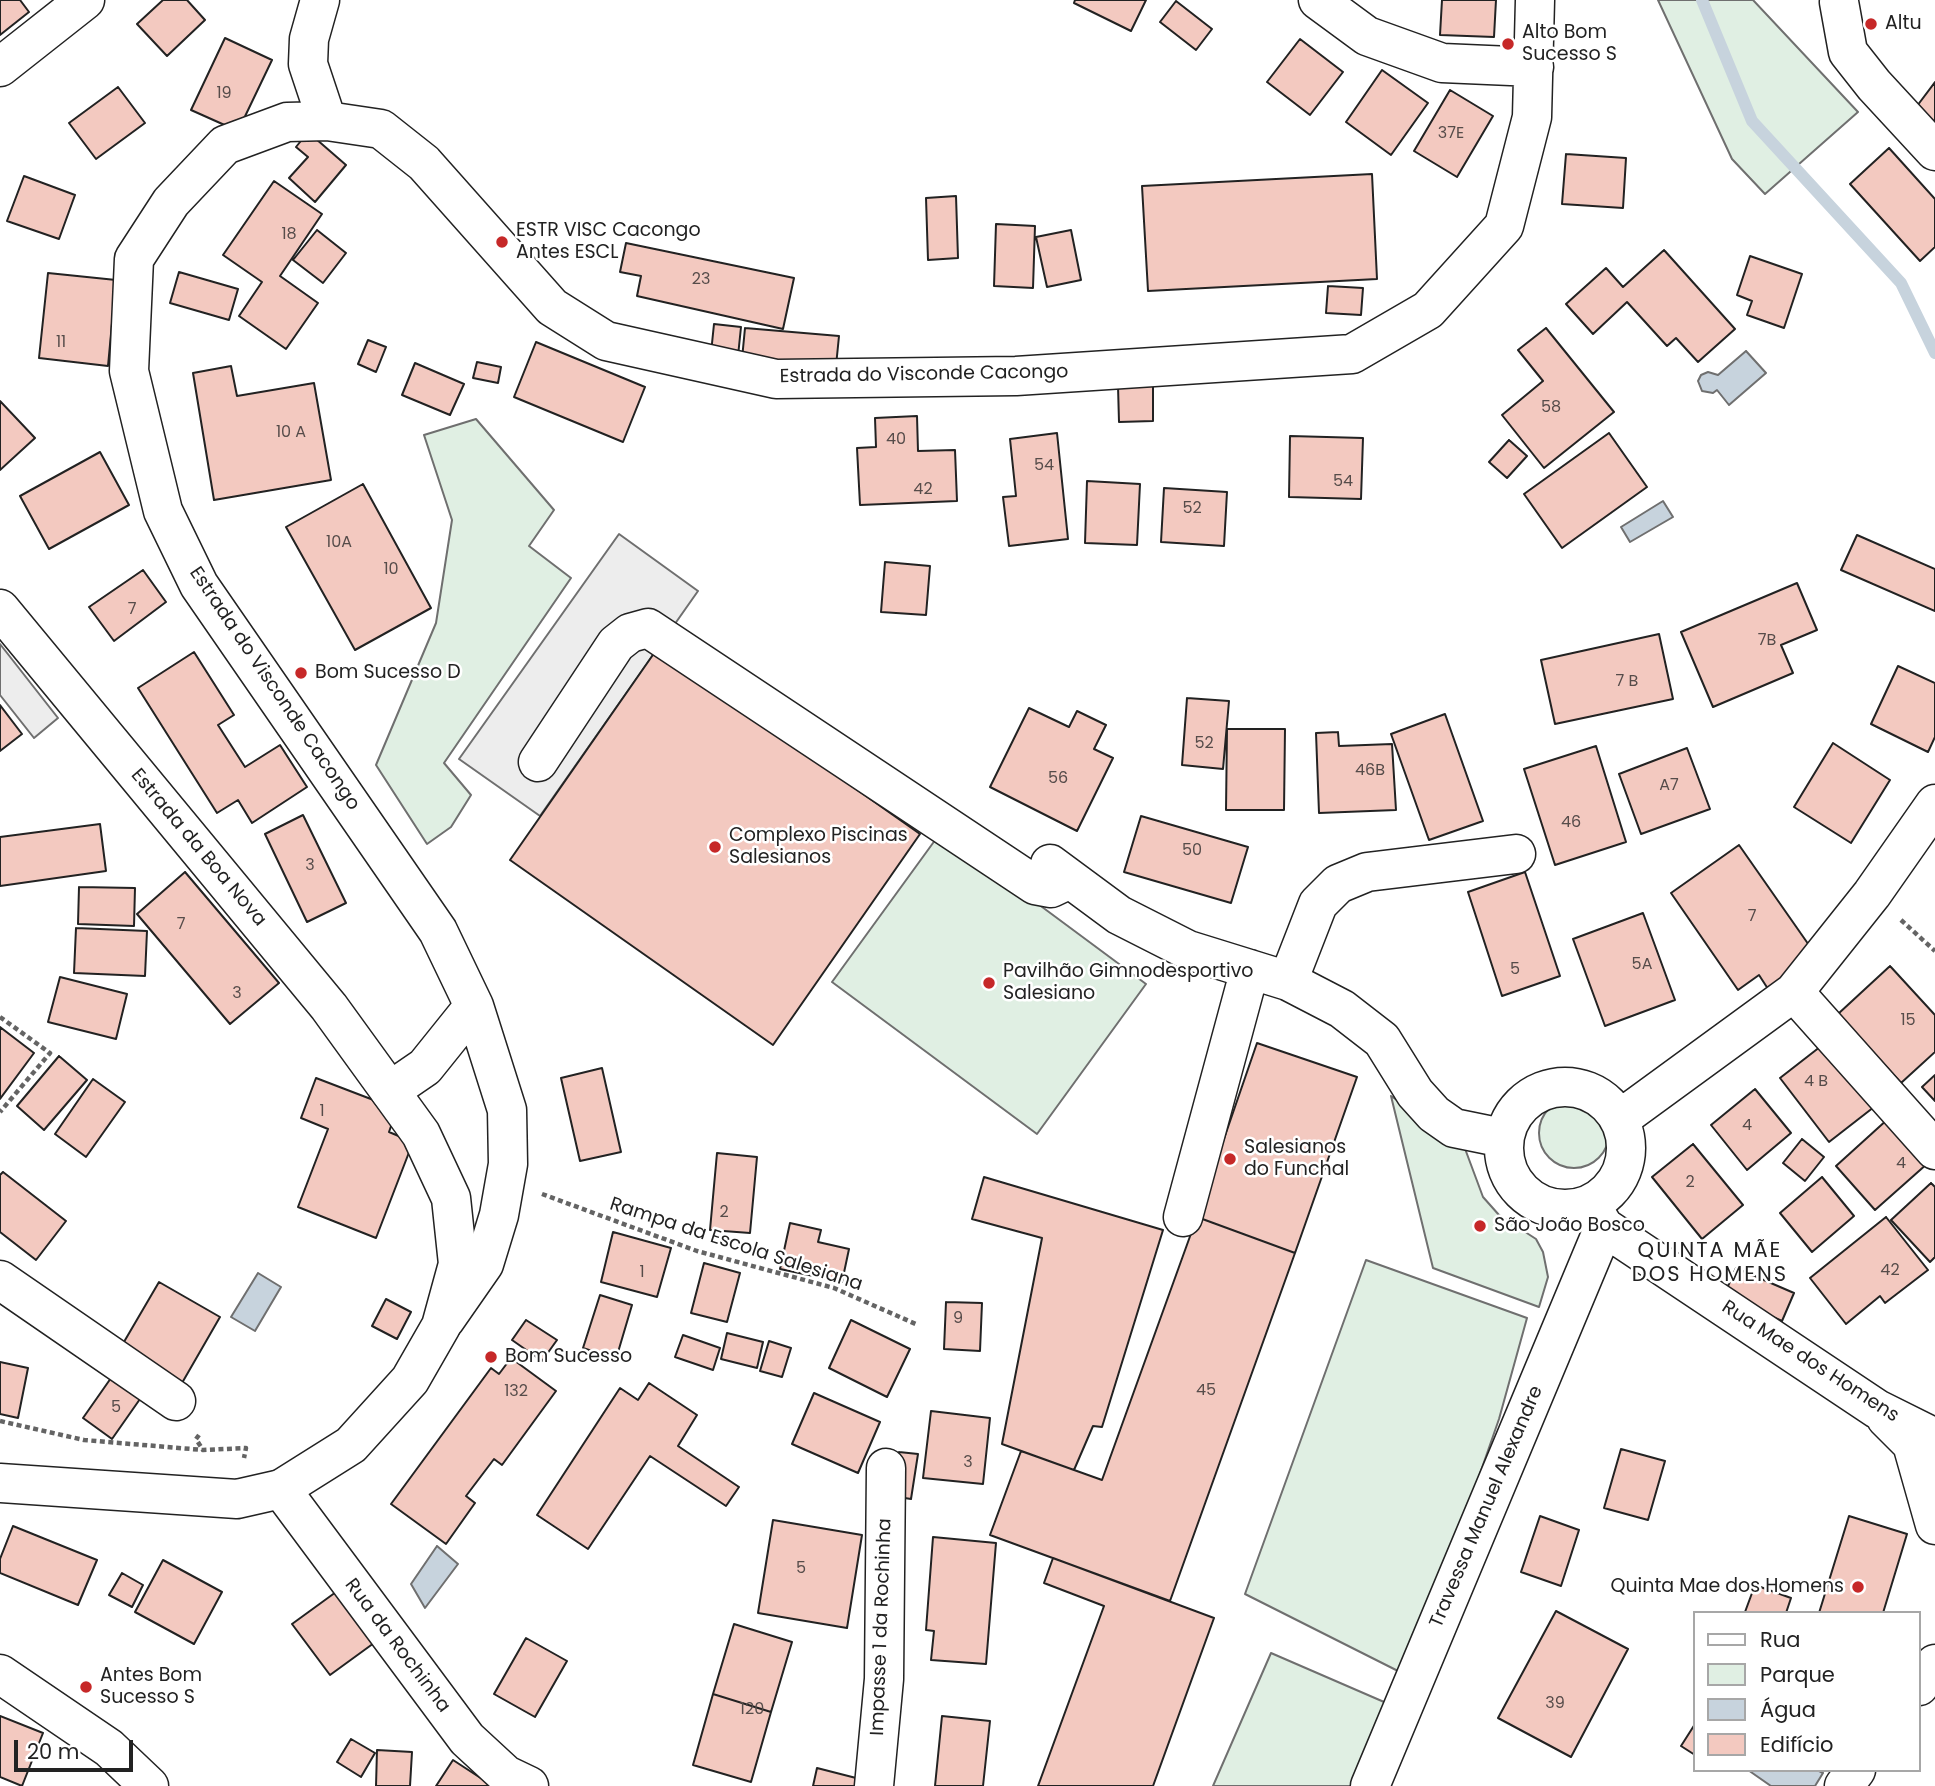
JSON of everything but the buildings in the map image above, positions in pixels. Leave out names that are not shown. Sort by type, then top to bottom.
[{"type":"street","points":[[0,67],[85,0]]},
{"type":"street","points":[[320,0],[309,39],[308,64],[327,121]]},
{"type":"street","points":[[1318,0],[1367,36],[1442,63],[1534,67]]},
{"type":"street","name":"Estrada do Visconde Cacongo","points":[[441,1326],[484,1264],[499,1215],[505,1180],[507,1110],[474,1006],[438,931],[199,585],[163,511],[129,371],[134,259],[171,202],[225,145],[287,122],[327,121],[381,129],[424,163],[552,307],[606,341],[776,379],[1016,376],[1352,354],[1429,310],[1504,226],[1532,117],[1535,0]]},
{"type":"street","points":[[1840,1],[1849,52],[1874,85],[1935,151]]},
{"type":"street","name":"Estrada da Boa Nova","points":[[0,609],[329,1007],[421,1134],[451,1198],[458,1264],[441,1326]]},
{"type":"street","points":[[538,762],[616,644],[630,634],[648,628],[1035,885],[1051,888],[1070,879]]},
{"type":"street","points":[[1620,1119],[1794,992],[1872,894],[1935,804]]},
{"type":"street","points":[[1288,981],[1318,904],[1338,884],[1367,872],[1516,854]]},
{"type":"street","points":[[1039,856],[1119,915],[1177,944],[1288,981],[1342,1009],[1382,1040],[1415,1093],[1434,1114],[1454,1128],[1503,1138]]},
{"type":"street","points":[[1183,1217],[1250,969]]},
{"type":"street","points":[[1794,992],[1935,1150]]},
{"type":"street","points":[[390,1091],[425,1067],[474,1006]]},
{"type":"street","points":[[1555,1087],[1581,1088],[1604,1099],[1620,1119],[1627,1152],[1617,1184],[1598,1216],[1558,1211],[1527,1198],[1507,1171],[1503,1138],[1513,1114],[1531,1096],[1555,1087]]},
{"type":"street","name":"Rua Mae dos Homens","points":[[1598,1216],[1877,1409],[1935,1438]]},
{"type":"street","name":"Travessa Manuel Alexandre","points":[[1370,1786],[1598,1216]]},
{"type":"street","points":[[0,1280],[176,1401]]},
{"type":"street","points":[[0,1483],[237,1499],[281,1489],[351,1445],[410,1380],[441,1326]]},
{"type":"street","points":[[1877,1409],[1912,1444],[1935,1525]]},
{"type":"street","name":"Impasse 1 da Rochinha","points":[[874,1786],[884,1679],[886,1468]]},
{"type":"street","name":"Rua da Rochinha","points":[[281,1489],[467,1740],[506,1775],[528,1786]]},
{"type":"street","points":[[1921,1683],[1935,1664]]},
{"type":"street","points":[[0,1674],[109,1748],[149,1786]]},
{"type":"path","points":[[0,1017],[50,1053],[0,1112]]},
{"type":"path","name":"Rampa da Escola Salesiana","points":[[505,1180],[697,1251],[834,1288],[918,1325]]},
{"type":"path","points":[[0,1422],[84,1440],[204,1450],[246,1448]]},
{"type":"green space","points":[[1658,0],[1753,0],[1858,112],[1765,194],[1732,159]]},
{"type":"green space","points":[[476,419],[554,510],[529,546],[571,578],[444,763],[471,795],[451,827],[427,844],[376,765],[436,623],[452,520],[424,435]]},
{"type":"green space","name":"Pavilhão Gimnodesportivo Salesiano","points":[[941,832],[1146,984],[1037,1134],[832,982]]},
{"type":"green space","points":[[1391,1096],[1464,1146],[1483,1197],[1499,1215],[1536,1239],[1543,1252],[1548,1277],[1539,1307],[1433,1268]]},
{"type":"green space","points":[[1567,1098],[1581,1098],[1594,1104],[1603,1113],[1609,1133],[1607,1146],[1599,1158],[1581,1168],[1567,1168],[1554,1162],[1545,1153],[1539,1140],[1539,1126],[1545,1113],[1554,1104]]},
{"type":"green space","points":[[1366,1260],[1527,1318],[1499,1419],[1445,1574],[1400,1672],[1245,1594]]},
{"type":"green space","points":[[1271,1653],[1391,1705],[1357,1786],[1213,1786]]},
{"type":"shaded area","points":[[619,534],[698,591],[540,816],[459,759]]},
{"type":"shaded area","points":[[0,644],[58,718],[34,738],[0,695]]},
{"type":"water","points":[[1746,351],[1766,373],[1729,405],[1717,390],[1713,393],[1702,391],[1698,381],[1701,375],[1708,372],[1718,375]]},
{"type":"water","points":[[1663,501],[1673,517],[1630,542],[1621,527]]},
{"type":"water","points":[[258,1273],[281,1287],[255,1331],[231,1317]]},
{"type":"water","points":[[437,1546],[458,1564],[425,1608],[411,1584]]},
{"type":"water","points":[[1751,1772],[1823,1773],[1815,1786],[1771,1786]]},
{"type":"waterway","points":[[1702,0],[1752,121],[1901,283],[1935,353]]},
{"type":"place","name":"Altu","points":[[1871,24]]},
{"type":"place","name":"Alto Bom Sucesso S","points":[[1508,44]]},
{"type":"place","name":"ESTR VISC Cacongo Antes ESCL","points":[[502,242]]},
{"type":"place","name":"Bom Sucesso D","points":[[301,673]]},
{"type":"place","name":"Complexo Piscinas Salesianos","points":[[715,847]]},
{"type":"place","name":"Pavilhão Gimnodesportivo Salesiano","points":[[989,983]]},
{"type":"place","name":"Salesianos do Funchal","points":[[1230,1159]]},
{"type":"place","name":"São João Bosco","points":[[1480,1226]]},
{"type":"place","name":"Bom Sucesso","points":[[491,1357]]},
{"type":"place","name":"Quinta Mae dos Homens","points":[[1858,1587]]},
{"type":"place","name":"Antes Bom Sucesso S","points":[[86,1687]]},
{"type":"district","name":"QUINTA MÃE DOS HOMENS","points":[[1710,1264]]}]
